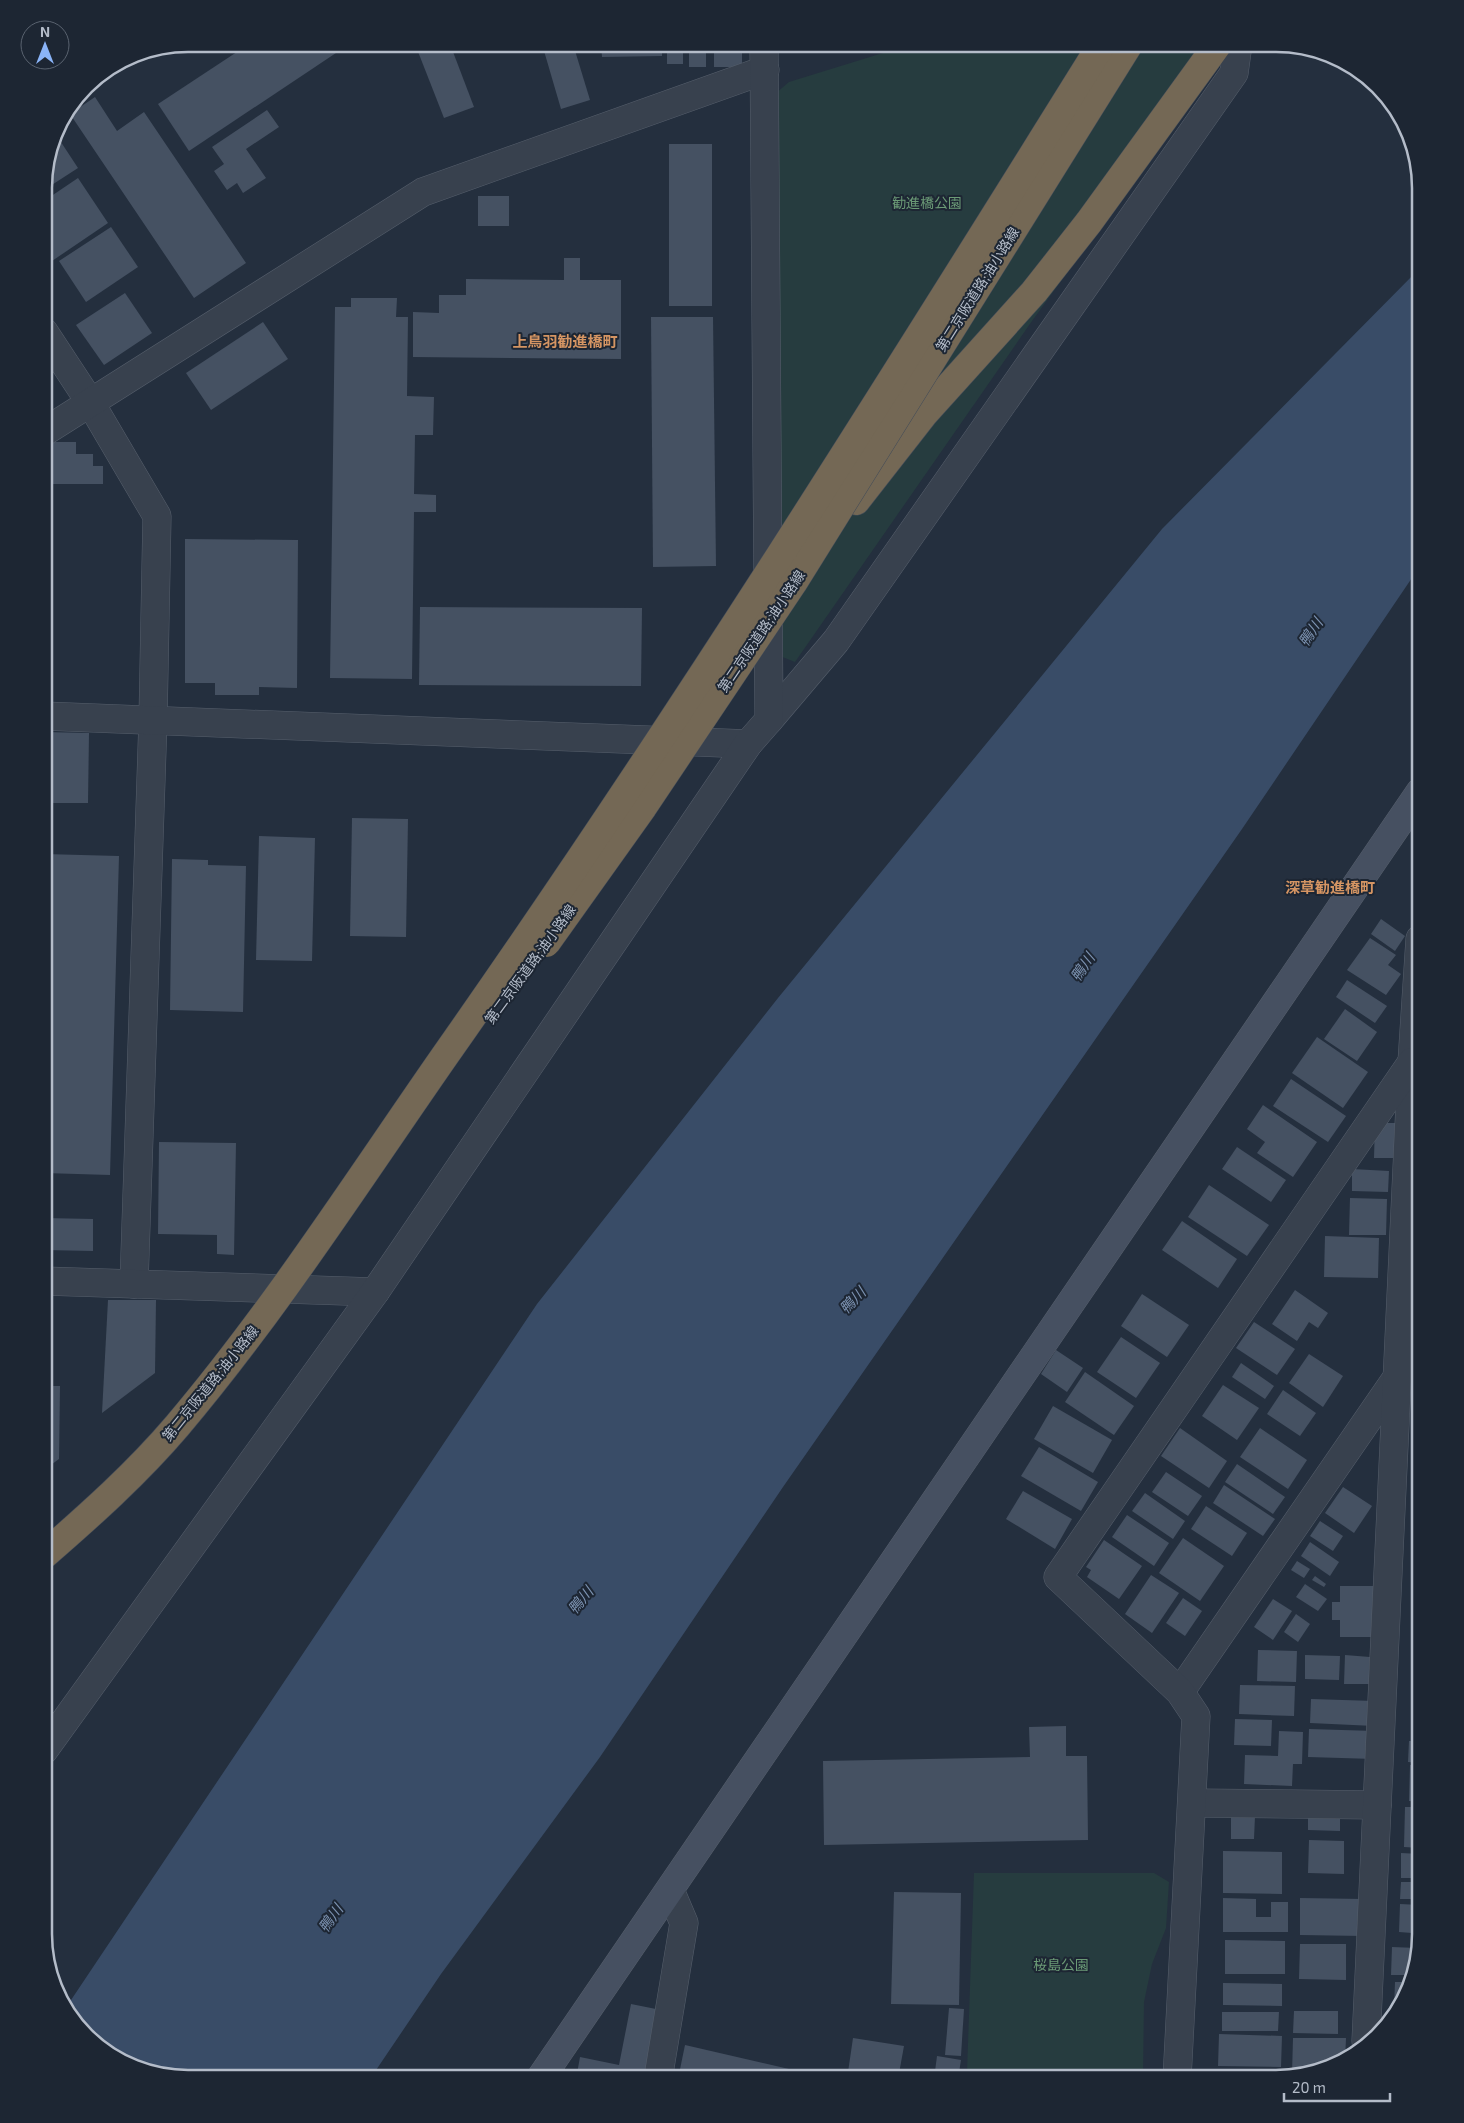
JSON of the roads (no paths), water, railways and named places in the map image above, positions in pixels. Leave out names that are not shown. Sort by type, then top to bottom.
[{"type":"highway","name":"第二京阪道路;油小路線","points":[[53,1547],[105,1502],[175,1429],[296,1272],[631,785],[859,433],[1096,53]]},
{"type":"highway","name":"第二京阪道路;油小路線","points":[[352,1190],[506,999],[643,807],[793,583],[1123,53]]},
{"type":"highway","points":[[793,583],[924,414],[1034,292],[1083,230],[1211,53]]},
{"type":"street","points":[[53,1738],[375,1292],[748,744],[836,641],[1234,73],[1237,53]]},
{"type":"street","points":[[53,426],[423,192],[764,57],[769,720]]},
{"type":"street","points":[[53,346],[90,402],[157,516],[153,720],[134,1284]]},
{"type":"street","points":[[53,716],[748,744]]},
{"type":"street","points":[[546,2070],[1412,804]]},
{"type":"street","points":[[1366,2036],[1412,1062]]},
{"type":"street","points":[[1177,2070],[1196,1716],[1180,1692],[1058,1578],[1412,1062]]},
{"type":"street","points":[[53,1281],[375,1292]]},
{"type":"street","points":[[1180,1692],[1398,1376]]},
{"type":"street","points":[[1192,1803],[1377,1805]]},
{"type":"street","points":[[660,2070],[684,1923],[670,1890]]},
{"type":"water","name":"鴨川","points":[[1412,276],[1412,578],[1242,829],[783,1487],[600,1757],[441,1974],[376,2070],[180,2070],[153,2066],[120,2052],[92,2031],[70,2001],[537,1304],[778,998],[1162,529]]},
{"type":"district","name":"上鳥羽勧進橋町","points":[[565,341]]},
{"type":"district","name":"深草勧進橋町","points":[[1330,887]]},
{"type":"park label","name":"勧進橋公園","points":[[927,202]]},
{"type":"park label","name":"桜島公園","points":[[1061,1964]]}]
